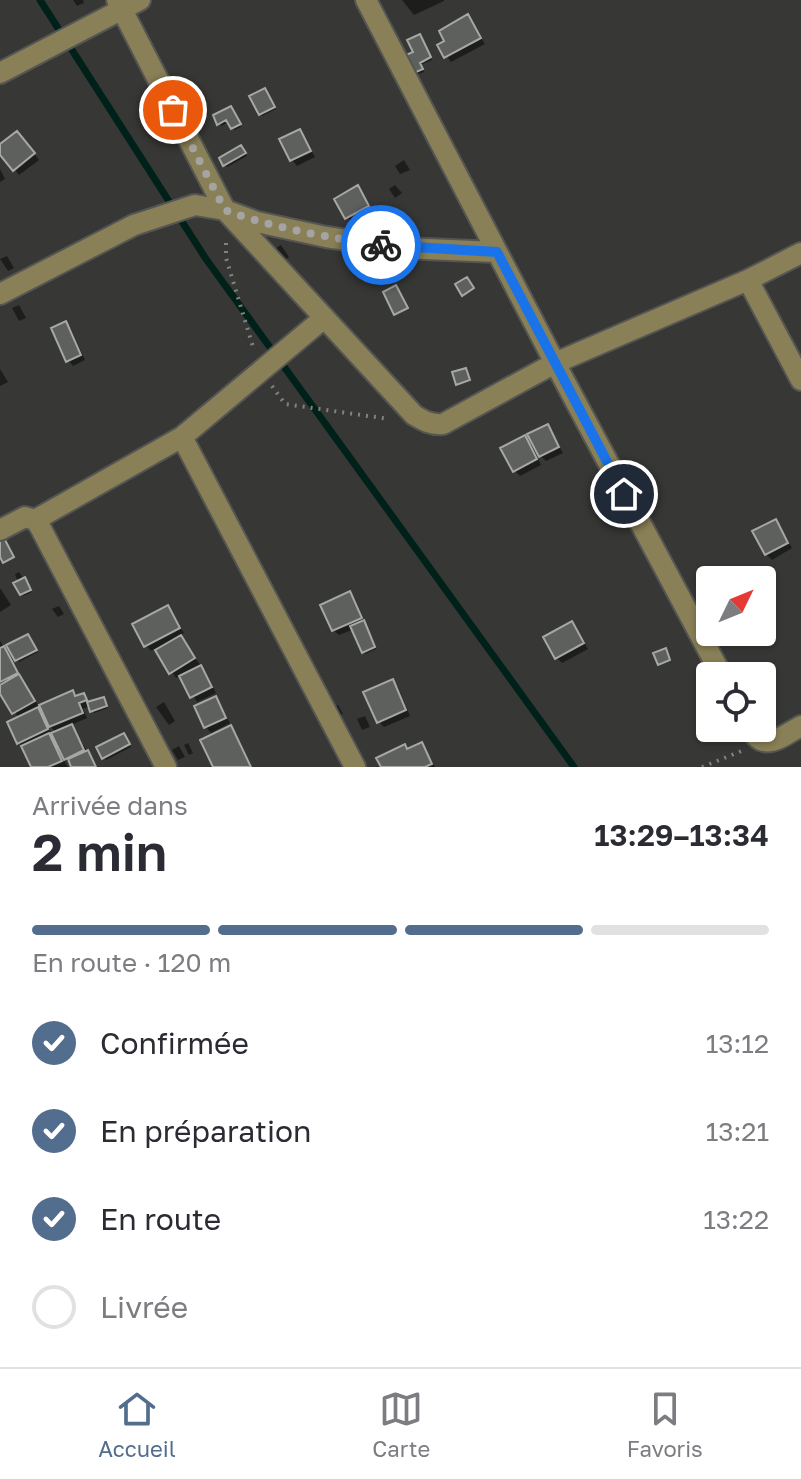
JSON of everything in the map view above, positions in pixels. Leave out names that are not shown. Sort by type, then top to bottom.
[{"type":"street","points":[[366,0],[715,662]]},
{"type":"street","points":[[0,73],[126,3],[225,210],[414,415],[435,425],[443,424],[555,363],[748,280],[801,253]]},
{"type":"street","points":[[0,294],[134,225],[195,205],[326,237],[402,248],[497,252]]},
{"type":"street","points":[[748,280],[801,380]]},
{"type":"street","points":[[35,520],[182,437],[324,318]]},
{"type":"street","points":[[182,437],[355,767]]},
{"type":"street","points":[[0,530],[25,517],[35,520],[166,767]]},
{"type":"street","points":[[776,739],[801,726]]},
{"type":"path","points":[[702,767],[745,742]]},
{"type":"building","points":[[468,14],[481,38],[444,58],[437,45],[444,41],[439,31]]},
{"type":"building","points":[[420,34],[431,57],[420,63],[423,69],[414,73],[406,55],[413,52],[407,40]]},
{"type":"building","points":[[265,88],[275,107],[259,115],[249,96]]},
{"type":"building","points":[[231,106],[241,124],[231,129],[226,120],[217,125],[213,115]]},
{"type":"building","points":[[300,129],[311,151],[290,161],[279,139]]},
{"type":"building","points":[[17,131],[35,153],[13,171],[0,155],[0,144]]},
{"type":"building","points":[[241,145],[246,153],[223,166],[219,158]]},
{"type":"building","points":[[358,185],[369,206],[345,219],[334,199]]},
{"type":"building","points":[[467,277],[474,288],[462,296],[455,284]]},
{"type":"building","points":[[396,285],[408,308],[394,315],[383,292]]},
{"type":"building","points":[[66,321],[81,355],[66,362],[51,328]]},
{"type":"building","points":[[466,368],[470,380],[456,385],[452,372]]},
{"type":"building","points":[[548,424],[559,447],[539,457],[527,434]]},
{"type":"building","points":[[525,435],[537,459],[513,472],[500,448]]},
{"type":"building","points":[[776,519],[788,543],[765,555],[752,531]]},
{"type":"building","points":[[3,536],[14,557],[3,563],[0,538]]},
{"type":"building","points":[[25,577],[31,590],[20,595],[13,583]]},
{"type":"building","points":[[350,591],[362,618],[332,631],[320,605]]},
{"type":"building","points":[[168,605],[180,628],[144,647],[132,624]]},
{"type":"building","points":[[364,620],[375,647],[362,653],[350,626]]},
{"type":"building","points":[[572,621],[584,643],[555,659],[543,637]]},
{"type":"building","points":[[28,634],[37,650],[15,661],[6,645]]},
{"type":"building","points":[[181,635],[195,658],[169,674],[155,650]]},
{"type":"building","points":[[4,646],[18,673],[0,682],[0,648]]},
{"type":"building","points":[[666,648],[670,660],[658,665],[653,653]]},
{"type":"building","points":[[201,665],[212,687],[190,698],[179,676]]},
{"type":"building","points":[[19,674],[35,701],[12,714],[0,694],[0,685]]},
{"type":"building","points":[[393,679],[406,710],[377,723],[363,692]]},
{"type":"building","points":[[73,690],[75,696],[84,693],[87,700],[79,703],[83,713],[49,727],[39,705]]},
{"type":"building","points":[[216,696],[226,718],[204,728],[194,706]]},
{"type":"building","points":[[104,697],[107,706],[90,712],[87,702]]},
{"type":"building","points":[[38,707],[48,729],[17,744],[7,722]]},
{"type":"building","points":[[72,724],[84,750],[64,760],[51,733]]},
{"type":"building","points":[[231,725],[251,767],[213,767],[200,740]]},
{"type":"building","points":[[49,733],[62,761],[48,767],[31,767],[21,746]]},
{"type":"building","points":[[124,733],[130,744],[102,759],[96,747]]},
{"type":"building","points":[[422,742],[432,764],[425,767],[381,767],[376,758],[405,744],[407,749]]},
{"type":"building","points":[[88,750],[96,767],[71,767],[68,759]]},
{"type":"waterway","points":[[40,0],[206,259],[574,767]]},
{"type":"way so far","points":[[173,110],[225,210],[257,222],[381,245]]},
{"type":"route","points":[[381,245],[497,252],[624,494]]}]
